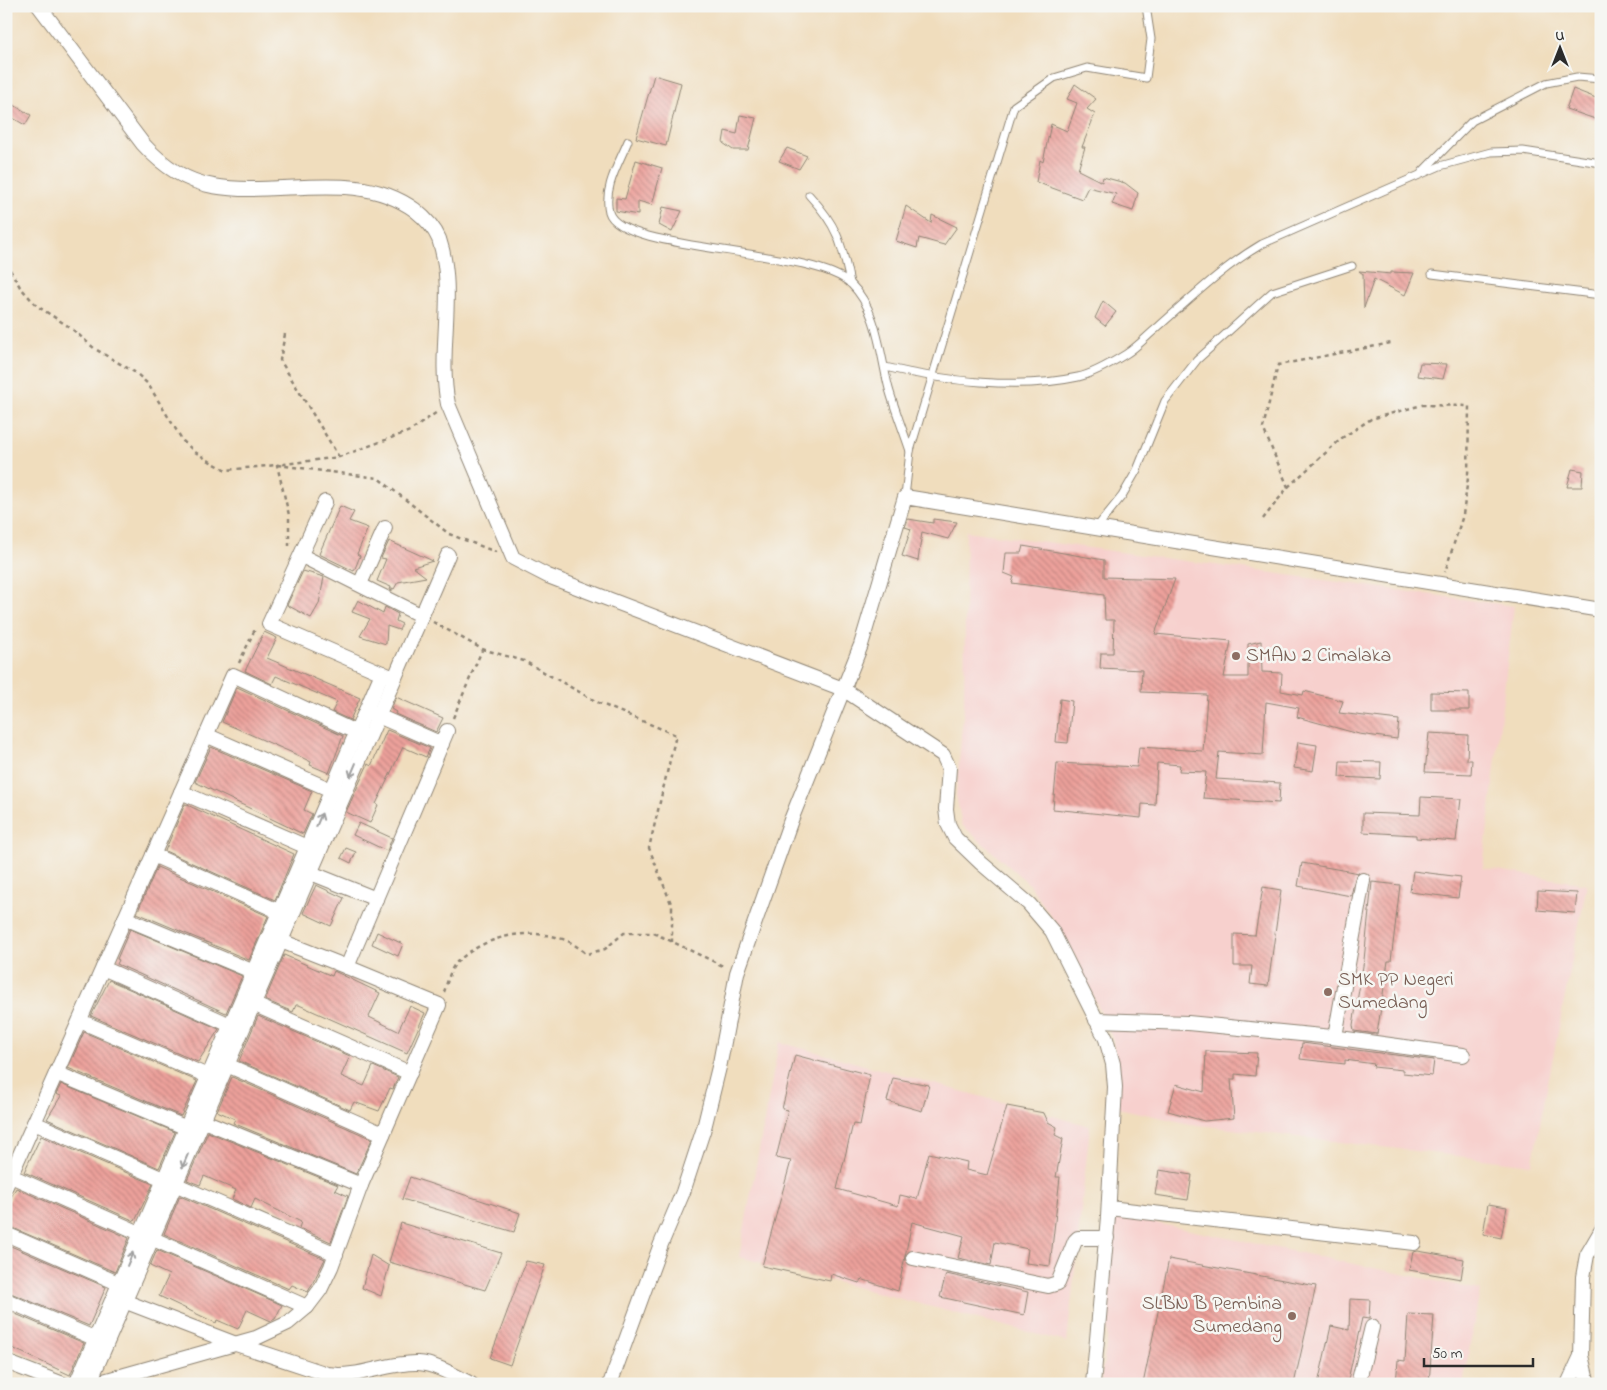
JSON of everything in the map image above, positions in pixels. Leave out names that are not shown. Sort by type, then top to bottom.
[{"type":"street","points":[[39,6],[143,144],[155,158],[177,173],[203,184],[224,187],[334,187],[367,190],[396,198],[421,214],[438,236],[446,264],[444,377],[448,404],[513,558],[548,576],[844,689],[943,755],[949,768],[946,809],[948,824],[956,838],[981,864],[1029,904],[1052,931],[1081,984],[1110,1051],[1115,1086],[1109,1208],[1093,1384]]},
{"type":"street","points":[[610,1384],[660,1244],[683,1192],[704,1128],[720,1062],[737,973],[792,820],[864,636],[905,497],[1601,610]]},
{"type":"street","points":[[325,502],[295,555],[269,624],[388,675]]},
{"type":"street","points":[[360,584],[385,528]]},
{"type":"street","points":[[295,555],[360,584],[422,616]]},
{"type":"street","points":[[76,1384],[101,1341],[362,735],[371,709],[422,616],[448,555]]},
{"type":"street","points":[[307,1307],[146,1236],[8,1181],[233,675],[362,735]]},
{"type":"street","points":[[371,709],[442,744]]},
{"type":"street","points":[[348,967],[447,731]]},
{"type":"street","points":[[206,735],[337,792]]},
{"type":"street","points":[[181,792],[312,850]]},
{"type":"street","points":[[153,855],[285,914]]},
{"type":"street","points":[[304,870],[376,899]]},
{"type":"street","points":[[1332,1037],[1336,1031],[1363,880]]},
{"type":"street","points":[[125,918],[259,974]]},
{"type":"street","points":[[93,1384],[256,1338],[288,1323],[307,1307],[320,1290],[336,1254],[361,1185],[439,1005],[274,938]]},
{"type":"street","points":[[103,968],[236,1027]]},
{"type":"street","points":[[247,1002],[410,1073]]},
{"type":"street","points":[[1096,1020],[1188,1023],[1332,1037],[1463,1055]]},
{"type":"street","points":[[80,1021],[214,1078]]},
{"type":"street","points":[[221,1063],[383,1134]]},
{"type":"street","points":[[56,1073],[361,1185]]},
{"type":"street","points":[[34,1123],[336,1254]]},
{"type":"street","points":[[1109,1208],[1414,1243]]},
{"type":"street","points":[[1588,1384],[1581,1356],[1584,1265],[1590,1246],[1601,1231]]},
{"type":"street","points":[[6,1234],[122,1292],[236,1344],[327,1374],[340,1376],[407,1363],[419,1363],[430,1365],[472,1384]]},
{"type":"street","points":[[914,1258],[1048,1286],[1058,1283],[1075,1241],[1078,1238],[1107,1238]]},
{"type":"street","points":[[6,1300],[101,1341]]},
{"type":"street","points":[[1358,1384],[1372,1327]]},
{"type":"street","points":[[89,1384],[101,1341]]},
{"type":"street","points":[[1568,1384],[1581,1356]]},
{"type":"street","points":[[6,1362],[63,1384]]},
{"type":"lane","points":[[905,497],[910,451],[1014,106],[1054,78],[1087,68],[1146,78],[1151,39],[1146,6]]},
{"type":"lane","points":[[1418,176],[1472,121],[1546,83],[1577,78],[1601,79]]},
{"type":"lane","points":[[628,140],[610,183],[608,201],[610,214],[616,223],[626,230],[666,241],[736,251],[822,269],[850,282],[865,300],[885,367],[889,389],[910,451]]},
{"type":"lane","points":[[885,367],[932,376],[989,381],[1042,382],[1080,376],[1126,354],[1210,280],[1242,256],[1293,230],[1440,166],[1490,152],[1523,151],[1601,163]]},
{"type":"lane","points":[[809,195],[829,217],[845,258],[850,282]]},
{"type":"lane","points":[[1097,527],[1122,496],[1137,470],[1165,400],[1197,360],[1272,292],[1352,266]]},
{"type":"lane","points":[[1432,274],[1601,295]]},
{"type":"path","points":[[6,263],[20,287],[37,306],[71,328],[96,350],[136,373],[148,384],[170,423],[183,441],[195,452],[226,470],[339,457],[410,432],[448,404]]},
{"type":"path","points":[[285,334],[280,360],[339,457]]},
{"type":"path","points":[[1288,487],[1277,456],[1263,428],[1278,365],[1391,343]]},
{"type":"path","points":[[1262,518],[1288,487],[1342,438],[1371,419],[1422,405],[1469,406],[1468,478],[1463,515],[1442,584]]},
{"type":"path","points":[[277,465],[289,515],[295,555]]},
{"type":"path","points":[[277,465],[378,478],[449,534],[513,558]]},
{"type":"path","points":[[422,616],[482,649],[524,661],[599,704],[676,735],[649,848],[672,906],[672,942]]},
{"type":"path","points":[[233,675],[256,626]]},
{"type":"path","points":[[447,731],[482,649]]},
{"type":"path","points":[[439,1005],[455,964],[483,945],[506,935],[529,934],[568,941],[587,954],[605,949],[624,932],[654,932],[737,973]]},
{"type":"shaded area","points":[[966,531],[1514,606],[1483,868],[1587,884],[1532,1165],[1190,1124],[1118,1108],[1113,1040],[1070,945],[1029,884],[962,825],[956,795],[964,706]]},
{"type":"shaded area","points":[[779,1042],[1090,1126],[1067,1342],[739,1257]]},
{"type":"shaded area","name":"SLBN B Pembina Sumedang","points":[[1112,1214],[1480,1290],[1463,1384],[1100,1384],[1107,1341]]},
{"type":"building","points":[[654,75],[681,83],[666,146],[636,138]]},
{"type":"building","points":[[1075,84],[1096,99],[1087,109],[1095,114],[1082,147],[1085,147],[1078,170],[1102,182],[1103,177],[1125,183],[1138,193],[1133,211],[1112,204],[1116,194],[1088,187],[1082,199],[1036,182],[1040,160],[1043,162],[1051,124],[1067,131],[1077,103],[1067,99]]},
{"type":"building","points":[[1573,89],[1601,100],[1601,121],[1566,109]]},
{"type":"building","points":[[12,104],[31,115],[25,125],[6,114]]},
{"type":"building","points":[[740,115],[756,118],[748,150],[733,150],[723,143],[725,131],[737,134]]},
{"type":"building","points":[[787,148],[807,156],[799,169],[779,161]]},
{"type":"building","points":[[636,160],[662,168],[652,205],[638,201],[638,215],[616,211],[616,198],[625,199]]},
{"type":"building","points":[[906,206],[931,223],[932,215],[957,227],[944,245],[919,238],[917,248],[896,241]]},
{"type":"building","points":[[663,207],[682,211],[672,232],[659,225]]},
{"type":"building","points":[[1359,271],[1391,274],[1391,272],[1414,273],[1405,295],[1374,279],[1364,308],[1363,274]]},
{"type":"building","points":[[1103,301],[1116,312],[1105,326],[1095,318]]},
{"type":"building","points":[[1420,363],[1447,364],[1443,379],[1417,376]]},
{"type":"building","points":[[1572,469],[1583,471],[1582,487],[1567,487]]},
{"type":"building","points":[[340,506],[354,512],[349,521],[368,528],[357,554],[360,556],[354,571],[319,554]]},
{"type":"building","points":[[908,519],[933,523],[933,519],[957,522],[948,539],[922,532],[918,561],[902,556],[911,529],[905,527]]},
{"type":"building","points":[[389,541],[433,561],[413,567],[426,577],[398,582],[394,589],[392,588],[392,591],[390,590],[391,587],[377,581],[386,559],[381,558]]},
{"type":"building","points":[[1023,546],[1104,560],[1104,577],[1175,579],[1155,634],[1231,641],[1224,677],[1248,677],[1248,644],[1261,641],[1262,672],[1282,673],[1281,691],[1303,695],[1304,691],[1343,701],[1339,713],[1399,720],[1397,739],[1359,734],[1297,717],[1299,708],[1266,702],[1263,755],[1219,752],[1216,779],[1280,783],[1279,803],[1203,798],[1206,772],[1179,771],[1180,765],[1157,763],[1155,805],[1142,804],[1141,818],[1053,809],[1057,763],[1137,767],[1139,747],[1203,751],[1207,695],[1141,692],[1142,670],[1100,668],[1101,653],[1113,653],[1114,620],[1105,620],[1104,595],[1012,583],[1014,577],[1004,573],[1006,553],[1021,553]]},
{"type":"building","points":[[303,571],[324,577],[319,604],[311,618],[287,605]]},
{"type":"building","points":[[358,600],[383,614],[385,607],[398,614],[396,621],[402,624],[399,630],[387,626],[386,644],[360,636],[370,619],[352,612]]},
{"type":"building","points":[[264,632],[277,638],[267,658],[360,698],[350,720],[332,712],[337,702],[276,676],[272,684],[245,671]]},
{"type":"building","points":[[237,687],[343,736],[329,773],[310,765],[311,762],[295,754],[222,722]]},
{"type":"building","points":[[1431,692],[1469,693],[1469,710],[1431,710]]},
{"type":"building","points":[[396,697],[443,718],[436,732],[395,714],[396,712],[391,709]]},
{"type":"building","points":[[1060,699],[1072,701],[1068,743],[1056,742]]},
{"type":"building","points":[[387,730],[430,748],[426,757],[403,747],[376,804],[378,805],[370,823],[346,812],[368,764],[371,766]]},
{"type":"building","points":[[1429,733],[1468,735],[1467,760],[1472,760],[1471,774],[1425,772]]},
{"type":"building","points":[[1298,742],[1317,745],[1313,771],[1294,768]]},
{"type":"building","points":[[211,747],[312,791],[304,810],[312,814],[303,834],[195,782]]},
{"type":"building","points":[[1340,761],[1381,762],[1380,779],[1339,777]]},
{"type":"building","points":[[1421,797],[1461,799],[1456,841],[1416,838],[1416,835],[1363,832],[1363,813],[1420,815]]},
{"type":"building","points":[[185,804],[294,854],[275,900],[165,851]]},
{"type":"building","points":[[359,823],[392,838],[387,851],[353,835]]},
{"type":"building","points":[[346,848],[356,852],[351,863],[341,858]]},
{"type":"building","points":[[1302,863],[1359,873],[1355,878],[1351,896],[1298,886]]},
{"type":"building","points":[[157,867],[268,916],[249,960],[137,913]]},
{"type":"building","points":[[1413,871],[1461,877],[1458,898],[1410,892]]},
{"type":"building","points":[[1372,882],[1400,885],[1391,961],[1388,961],[1377,1034],[1354,1031],[1353,1025],[1364,960]]},
{"type":"building","points":[[316,885],[344,898],[331,926],[303,913]]},
{"type":"building","points":[[1263,887],[1281,890],[1268,986],[1250,984],[1252,966],[1234,966],[1234,934],[1255,935]]},
{"type":"building","points":[[1538,891],[1577,893],[1575,913],[1537,910]]},
{"type":"building","points":[[130,929],[242,976],[226,1013],[117,964],[119,960],[117,959]]},
{"type":"building","points":[[377,932],[403,944],[398,956],[372,944]]},
{"type":"building","points":[[284,955],[332,976],[334,971],[380,993],[369,1017],[398,1031],[410,1006],[425,1013],[407,1053],[299,1005],[296,1005],[293,1012],[265,1000]]},
{"type":"building","points":[[109,980],[219,1029],[198,1062],[91,1016]]},
{"type":"building","points":[[258,1016],[350,1056],[341,1076],[364,1086],[373,1066],[398,1077],[393,1089],[390,1088],[379,1111],[354,1102],[350,1110],[239,1061]]},
{"type":"building","points":[[84,1032],[197,1081],[181,1116],[68,1068]]},
{"type":"building","points":[[1302,1043],[1434,1060],[1432,1076],[1403,1073],[1403,1070],[1373,1067],[1374,1064],[1345,1060],[1345,1064],[1300,1059]]},
{"type":"building","points":[[1206,1051],[1257,1053],[1255,1076],[1235,1074],[1235,1079],[1231,1079],[1234,1118],[1204,1121],[1168,1111],[1176,1084],[1204,1092]]},
{"type":"building","points":[[795,1055],[870,1075],[860,1125],[853,1124],[837,1189],[898,1206],[900,1195],[917,1199],[929,1153],[967,1162],[966,1170],[987,1175],[1007,1106],[1044,1113],[1048,1122],[1057,1127],[1055,1135],[1063,1139],[1056,1177],[1060,1177],[1050,1266],[1026,1263],[1028,1249],[995,1242],[991,1265],[958,1258],[964,1236],[912,1222],[898,1291],[861,1279],[859,1283],[831,1274],[830,1281],[762,1266],[791,1161],[776,1158],[788,1110],[782,1109]]},
{"type":"building","points":[[232,1077],[372,1139],[356,1174],[233,1123],[235,1119],[217,1111]]},
{"type":"building","points":[[893,1078],[929,1085],[922,1111],[887,1101]]},
{"type":"building","points":[[61,1084],[175,1132],[159,1168],[47,1119],[61,1096],[56,1094]]},
{"type":"building","points":[[208,1132],[338,1185],[335,1190],[348,1196],[331,1242],[299,1228],[301,1222],[255,1199],[251,1208],[232,1199],[236,1190],[204,1176],[200,1185],[187,1180]]},
{"type":"building","points":[[41,1136],[153,1184],[135,1221],[24,1172]]},
{"type":"building","points":[[1159,1170],[1192,1175],[1188,1200],[1155,1195]]},
{"type":"building","points":[[410,1177],[520,1213],[514,1232],[402,1199]]},
{"type":"building","points":[[16,1188],[129,1238],[115,1272],[6,1225],[6,1200],[9,1201]]},
{"type":"building","points":[[180,1196],[325,1259],[308,1292],[292,1285],[289,1289],[164,1234]]},
{"type":"building","points":[[1488,1204],[1507,1207],[1501,1238],[1483,1234]]},
{"type":"building","points":[[401,1223],[501,1253],[485,1290],[389,1262]]},
{"type":"building","points":[[6,1244],[106,1287],[89,1326],[6,1291]]},
{"type":"building","points":[[157,1250],[282,1305],[275,1319],[271,1321],[247,1310],[238,1329],[217,1320],[216,1323],[159,1296],[169,1275],[150,1266]]},
{"type":"building","points":[[1418,1251],[1464,1259],[1461,1279],[1409,1270],[1413,1252]]},
{"type":"building","points":[[371,1255],[389,1266],[381,1296],[362,1288]]},
{"type":"building","points":[[1169,1259],[1316,1286],[1294,1384],[1143,1384]]},
{"type":"building","points":[[526,1261],[545,1265],[510,1365],[490,1358]]},
{"type":"building","points":[[946,1274],[1028,1292],[1024,1315],[940,1297]]},
{"type":"building","points":[[1350,1299],[1370,1300],[1369,1319],[1362,1318],[1347,1384],[1318,1384],[1331,1326],[1349,1330]]},
{"type":"building","points":[[6,1310],[84,1343],[70,1375],[6,1345]]},
{"type":"building","points":[[1408,1314],[1434,1315],[1429,1384],[1396,1384],[1398,1360],[1405,1361]]},
{"type":"place","name":"SMAN 2 Cimalaka","points":[[1236,656]]},
{"type":"place","name":"SMK PP Negeri Sumedang","points":[[1328,992]]},
{"type":"place","name":"SLBN B Pembina Sumedang","points":[[1292,1316]]}]
